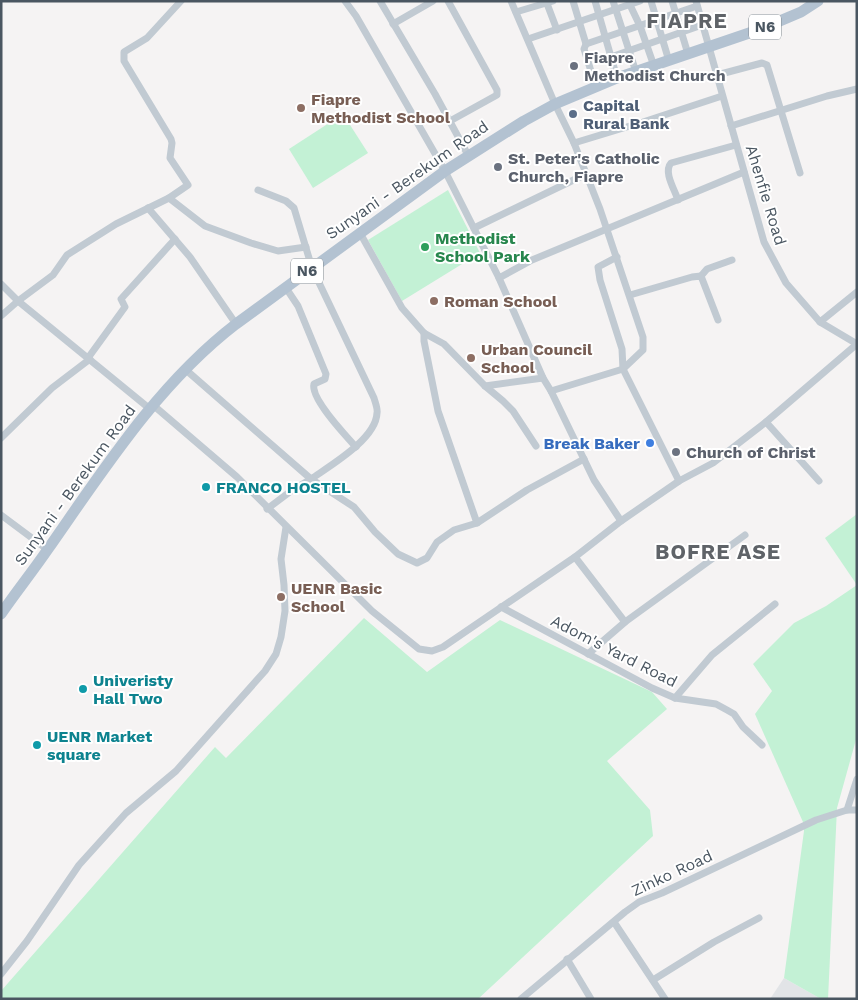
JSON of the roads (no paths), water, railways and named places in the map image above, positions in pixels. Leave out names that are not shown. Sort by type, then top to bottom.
[{"type":"main road","name":"Sunyani - Berekum Road","points":[[1,614],[102,471],[152,407],[208,347],[236,324],[445,171],[524,120],[555,104],[617,78],[762,29],[801,12],[818,1]]},
{"type":"street","points":[[1,316],[53,275],[67,255],[116,224],[169,198],[188,185],[170,158],[172,143],[170,139],[124,61],[123,56],[124,52],[147,38],[181,1]]},
{"type":"street","points":[[345,1],[356,16],[445,171],[499,278],[543,378],[551,390],[594,480],[621,521]]},
{"type":"street","points":[[380,1],[468,155]]},
{"type":"street","points":[[393,24],[433,1]]},
{"type":"street","points":[[448,1],[497,90],[497,95],[450,121]]},
{"type":"street","points":[[511,1],[555,104],[574,143],[617,257],[643,337],[643,350],[623,369],[551,390]]},
{"type":"street","points":[[573,1],[586,44],[584,49],[596,87]]},
{"type":"street","points":[[595,1],[617,78]]},
{"type":"street","points":[[612,1],[636,72]]},
{"type":"street","points":[[528,40],[640,1]]},
{"type":"street","points":[[651,1],[669,61]]},
{"type":"street","points":[[672,1],[688,54]]},
{"type":"street","points":[[516,12],[549,2],[557,30]]},
{"type":"street","points":[[586,44],[676,13],[696,4]]},
{"type":"street","name":"Ahenfie Road","points":[[696,4],[764,242],[786,283],[820,322],[857,344]]},
{"type":"street","points":[[630,5],[640,25],[654,66]]},
{"type":"street","points":[[611,57],[702,25]]},
{"type":"street","points":[[716,76],[765,63],[767,65],[800,173]]},
{"type":"street","points":[[731,126],[827,96],[857,89]]},
{"type":"street","points":[[574,143],[722,96]]},
{"type":"street","points":[[678,200],[668,172],[668,166],[671,163],[736,145]]},
{"type":"street","points":[[499,278],[532,260],[744,172]]},
{"type":"street","points":[[474,228],[586,174]]},
{"type":"street","points":[[258,190],[286,201],[294,208],[312,268],[374,398],[378,412],[374,426],[356,447],[267,508]]},
{"type":"street","points":[[169,198],[205,226],[251,243],[278,251],[306,247]]},
{"type":"street","points":[[148,208],[190,256],[236,324]]},
{"type":"street","points":[[360,232],[402,308],[424,334],[444,344],[513,412],[536,446]]},
{"type":"street","points":[[1,438],[52,388],[89,358],[125,307],[121,299],[176,239]]},
{"type":"street","points":[[617,257],[598,267],[600,280],[622,349],[623,369],[680,481]]},
{"type":"street","points":[[630,295],[692,276],[700,276],[707,269],[732,260]]},
{"type":"street","points":[[700,276],[718,320]]},
{"type":"street","points":[[1,284],[18,301],[152,407],[236,478],[372,611],[419,649],[432,651],[442,647],[502,608],[575,557],[621,521],[680,481],[713,463],[766,422],[857,344]]},
{"type":"street","points":[[286,288],[298,306],[326,374],[325,379],[314,384],[314,392],[334,421],[356,447]]},
{"type":"street","points":[[820,322],[857,292]]},
{"type":"street","points":[[424,334],[438,411],[477,523]]},
{"type":"street","points":[[186,370],[311,479],[354,507],[375,532],[398,554],[417,563],[427,558],[437,542],[454,530],[477,523],[527,490],[584,459]]},
{"type":"street","points":[[485,386],[543,378]]},
{"type":"street","points":[[766,422],[819,481]]},
{"type":"street","points":[[1,514],[48,550]]},
{"type":"street","points":[[1,974],[20,951],[79,865],[126,813],[176,771],[265,671],[276,654],[282,636],[285,611],[281,559],[286,527]]},
{"type":"street","points":[[588,654],[625,622],[745,535]]},
{"type":"street","points":[[575,557],[625,622]]},
{"type":"street","points":[[675,698],[712,655],[776,604]]},
{"type":"street","name":"Adom's Yard Road","points":[[502,608],[636,680],[675,698],[716,704],[734,714],[743,727],[762,745]]},
{"type":"street","points":[[847,810],[857,779]]},
{"type":"street","name":"Zinko Road","points":[[521,999],[567,959],[639,902],[662,893],[816,820],[847,810],[857,810]]},
{"type":"street","points":[[653,980],[714,942],[759,918]]},
{"type":"street","points":[[614,922],[665,999]]},
{"type":"street","points":[[567,959],[591,999]]},
{"type":"place","name":"Fiapre Methodist Church","points":[[574,66]]},
{"type":"place","name":"Fiapre Methodist School","points":[[301,108]]},
{"type":"place","name":"Capital Rural Bank","points":[[573,114]]},
{"type":"place","name":"St. Peter's Catholic Church, Fiapre","points":[[498,167]]},
{"type":"place","name":"Methodist School Park","points":[[425,247]]},
{"type":"place","name":"Roman School","points":[[434,301]]},
{"type":"place","name":"Urban Council School","points":[[471,358]]},
{"type":"place","name":"Break Baker","points":[[650,443]]},
{"type":"place","name":"Church of Christ","points":[[676,452]]},
{"type":"place","name":"FRANCO HOSTEL","points":[[206,487]]},
{"type":"place","name":"UENR Basic School","points":[[281,597]]},
{"type":"place","name":"Univeristy Hall Two","points":[[83,689]]},
{"type":"place","name":"UENR Market square","points":[[37,745]]},
{"type":"district","name":"FIAPRE","points":[[687,20]]},
{"type":"district","name":"BOFRE ASE","points":[[718,551]]}]
